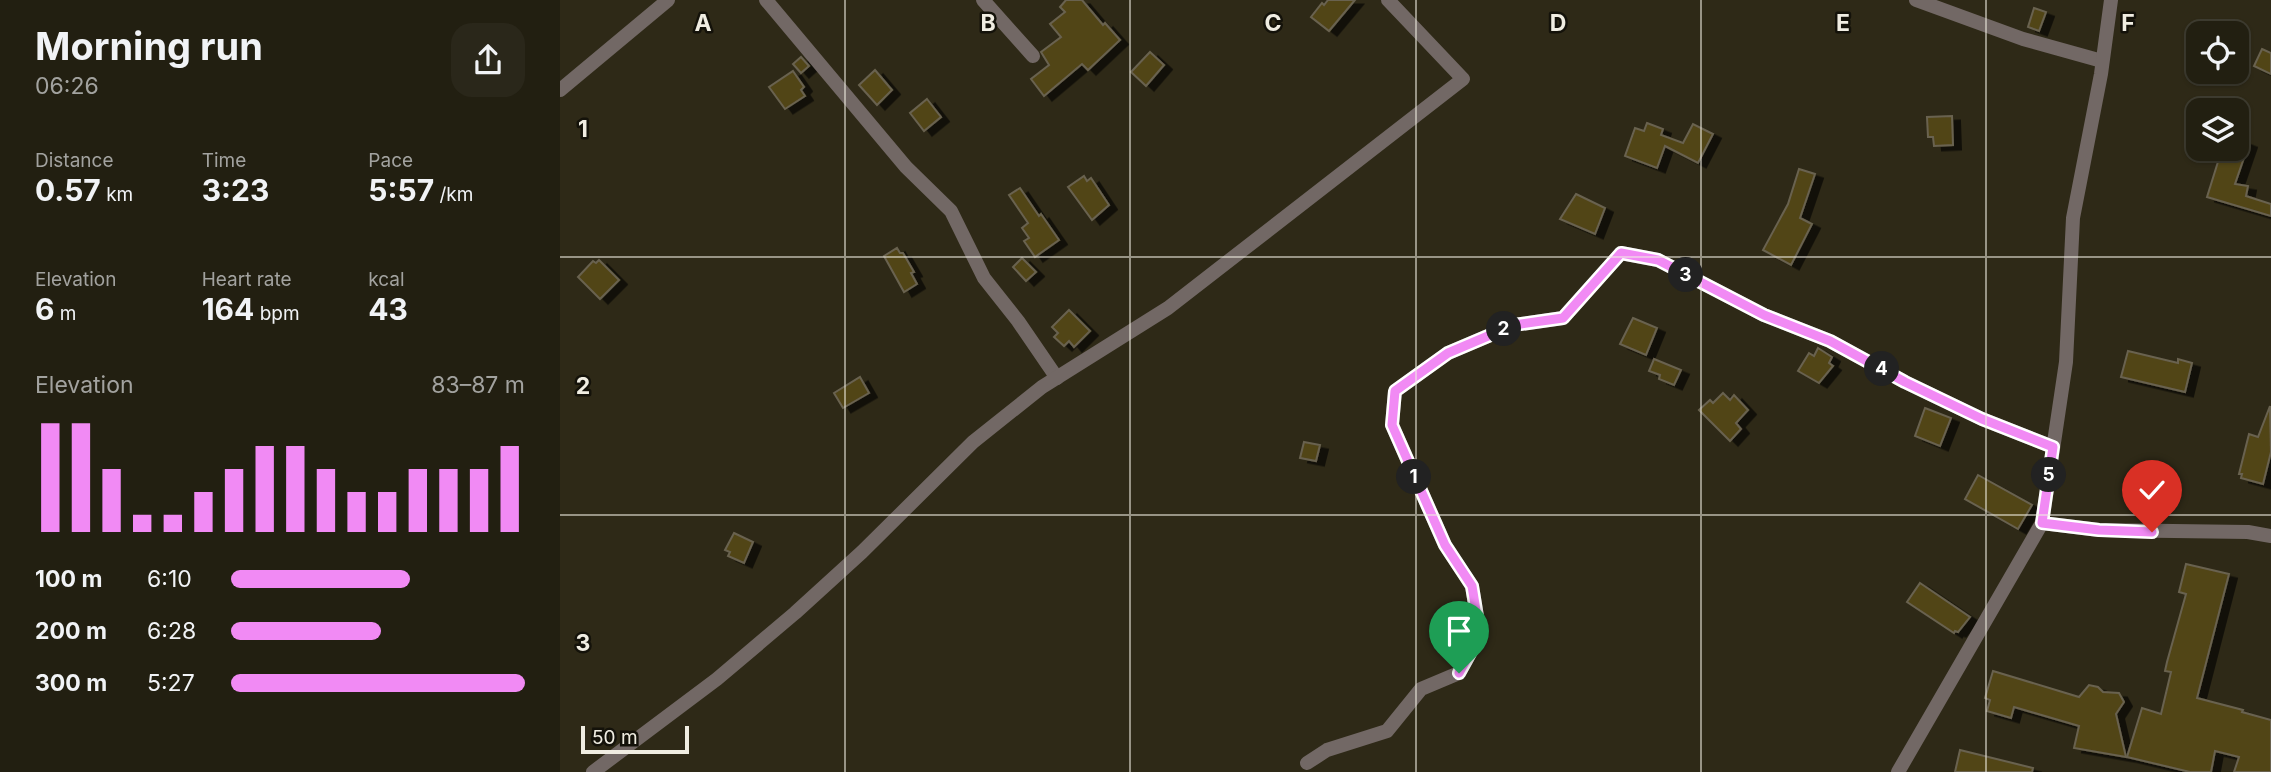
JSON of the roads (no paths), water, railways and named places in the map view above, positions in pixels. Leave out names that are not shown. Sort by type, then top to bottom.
[{"type":"street","points":[[560,90],[668,0]]},
{"type":"street","points":[[766,0],[906,167],[951,211],[984,278],[1018,321],[1057,378]]},
{"type":"street","points":[[982,0],[1034,56]]},
{"type":"street","points":[[593,772],[717,679],[862,552],[973,442],[1057,378],[1168,308],[1464,79],[1388,0]]},
{"type":"street","points":[[1916,0],[2023,39],[2102,61]]},
{"type":"street","points":[[1898,772],[2042,523],[2066,362],[2073,218],[2111,0]]},
{"type":"street","points":[[1307,763],[1327,750],[1387,731],[1421,689],[1459,673],[1480,635],[1472,586],[1445,545],[1392,425],[1395,391],[1448,353],[1514,325],[1563,318],[1621,253],[1658,260],[1764,315],[1830,341],[1905,382],[1982,419],[2053,447]]},
{"type":"street","points":[[2042,523],[2099,530],[2248,533],[2271,536]]}]
